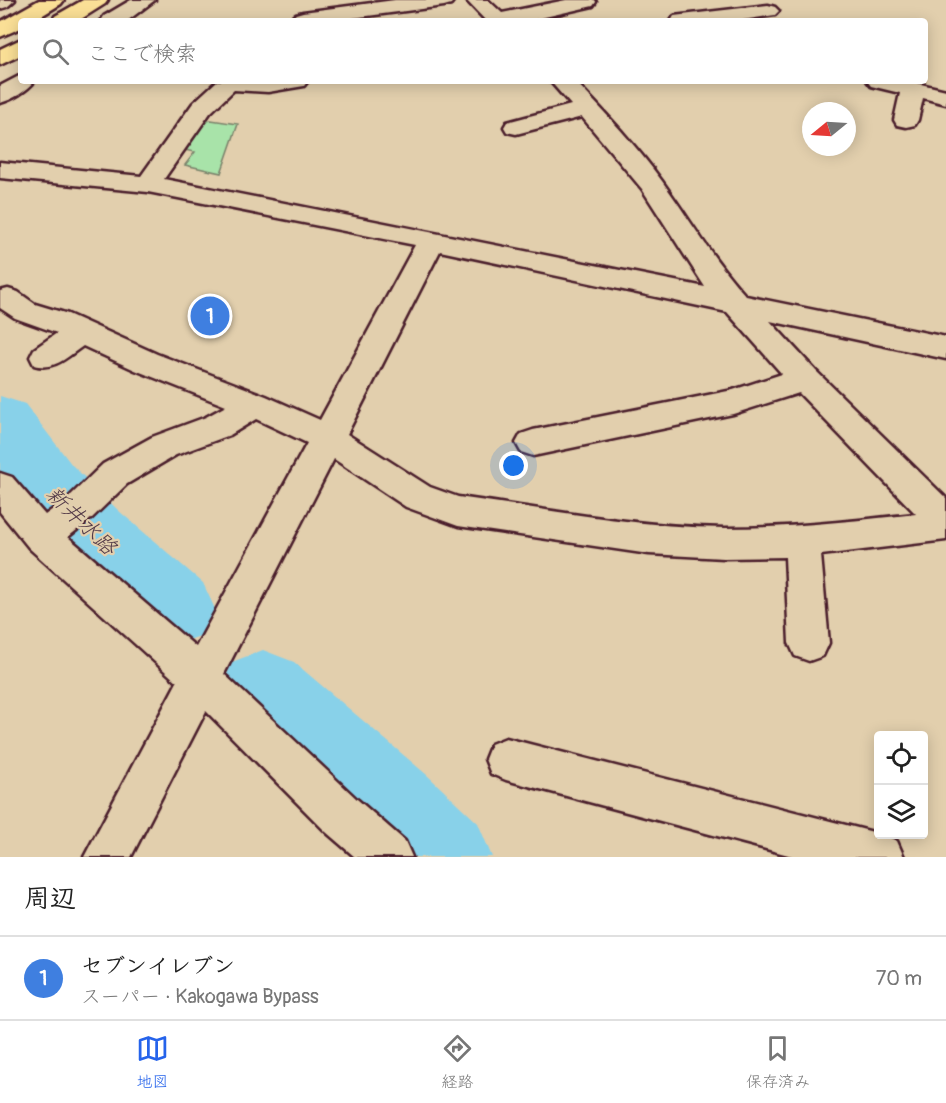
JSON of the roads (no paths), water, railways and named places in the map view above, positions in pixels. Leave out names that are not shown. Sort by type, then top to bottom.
[{"type":"highway","points":[[23,18],[54,0]]},
{"type":"highway","points":[[68,18],[98,0]]},
{"type":"highway","points":[[0,31],[18,21]]},
{"type":"street","points":[[0,3],[5,0]]},
{"type":"street","points":[[117,18],[145,0]]},
{"type":"street","points":[[303,18],[444,0]]},
{"type":"street","points":[[476,0],[494,18]]},
{"type":"street","points":[[511,18],[586,2]]},
{"type":"street","points":[[683,18],[768,11]]},
{"type":"street","points":[[0,96],[18,84]]},
{"type":"street","points":[[148,184],[201,108],[227,84]]},
{"type":"street","points":[[255,84],[275,84]]},
{"type":"street","points":[[565,84],[611,134],[652,185],[714,279],[805,379],[946,523]]},
{"type":"street","points":[[892,84],[946,97]]},
{"type":"street","points":[[906,120],[913,89]]},
{"type":"street","points":[[516,127],[586,108]]},
{"type":"street","points":[[0,170],[148,184],[432,240],[946,348]]},
{"type":"street","points":[[107,857],[432,240]]},
{"type":"street","points":[[8,298],[25,311],[57,321],[146,362],[255,405],[327,438],[418,497],[458,511],[650,539],[724,543],[802,542],[946,523]]},
{"type":"street","points":[[45,357],[81,332]]},
{"type":"street","points":[[533,441],[733,402],[805,379]]},
{"type":"street","points":[[42,537],[80,508],[115,474],[164,446],[218,426],[255,405]]},
{"type":"street","points":[[0,487],[42,537],[202,678],[342,816],[389,857]]},
{"type":"street","points":[[802,542],[809,643]]},
{"type":"street","points":[[506,759],[881,857]]},
{"type":"waterway","name":"新井水路","points":[[0,423],[46,486],[92,534],[174,609]]},
{"type":"waterway","name":"新井水路","points":[[263,691],[394,808],[444,857]]},
{"type":"place","name":"セブンイレブン","points":[[210,316]]}]
